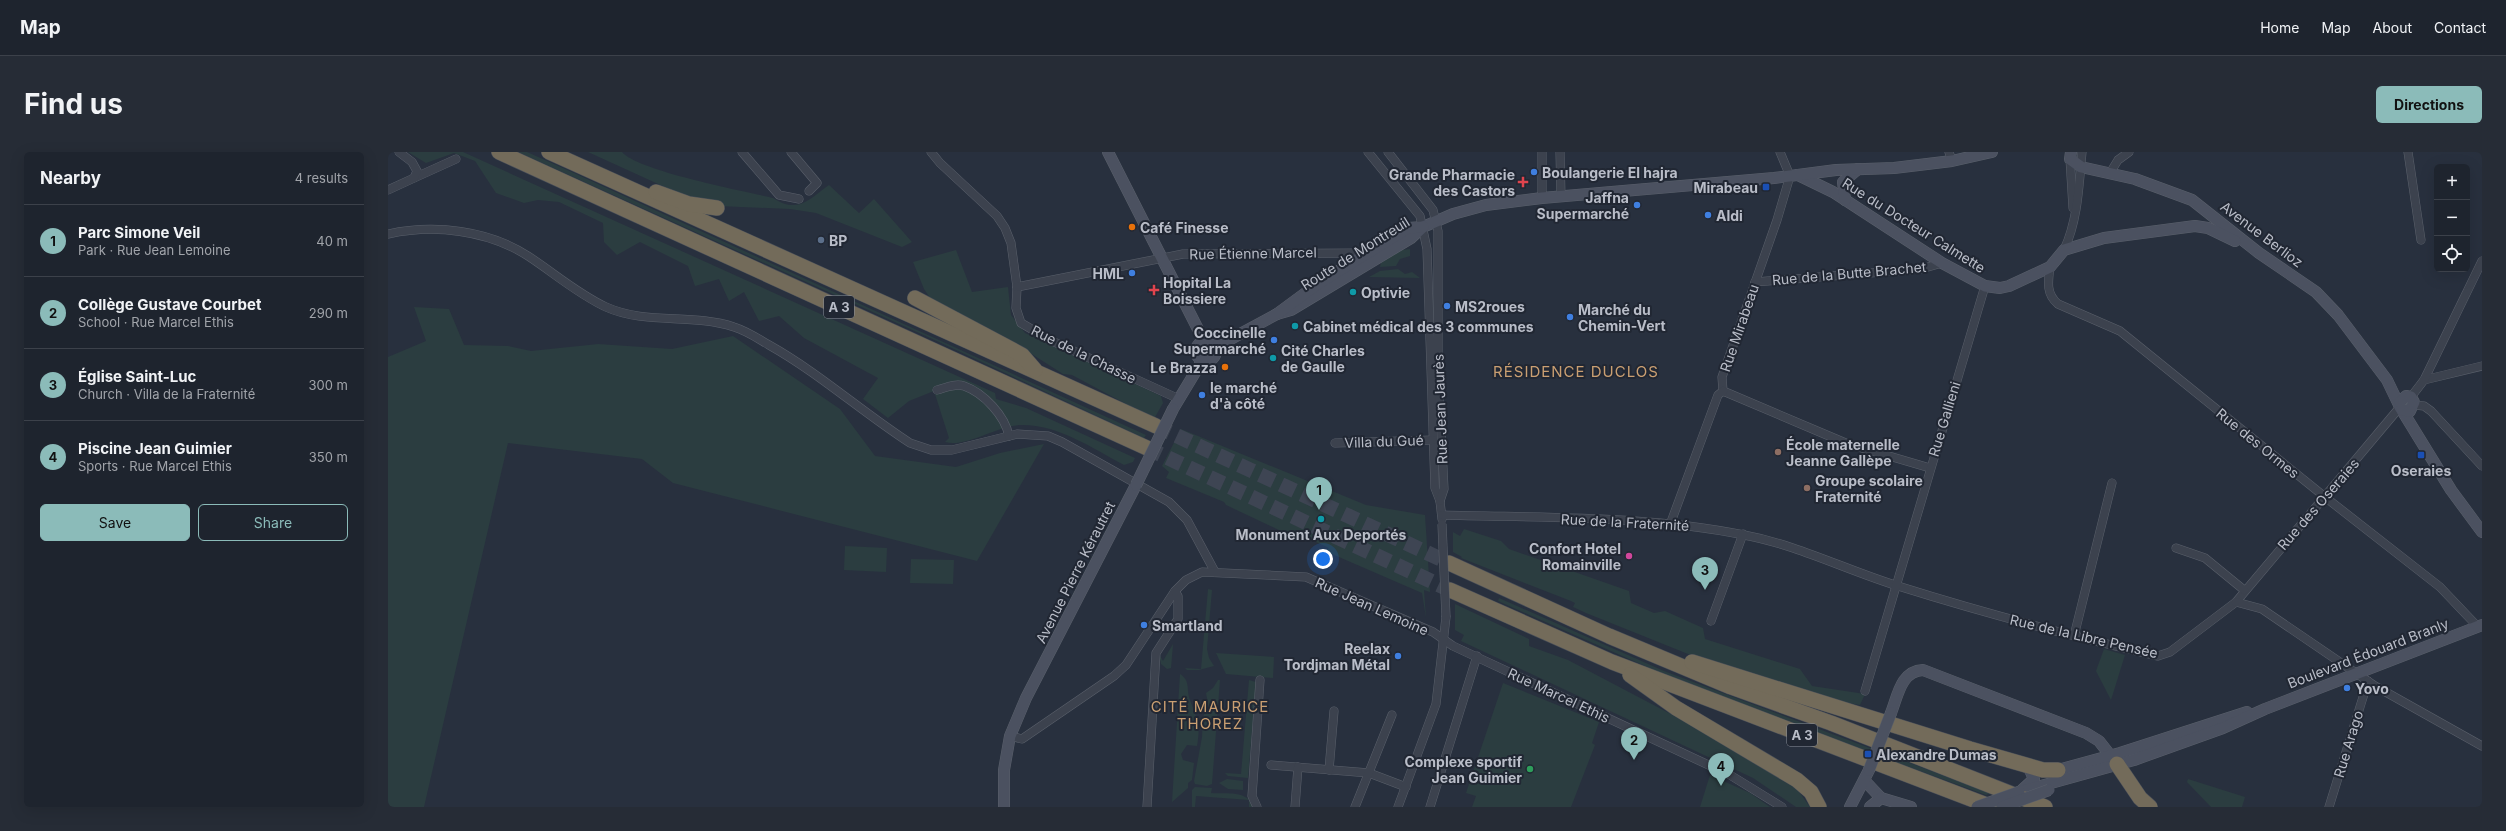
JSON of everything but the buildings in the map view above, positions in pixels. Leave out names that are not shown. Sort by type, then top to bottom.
[{"type":"highway","name":"A 3","points":[[499,152],[1147,448]]},
{"type":"highway","name":"A 3","points":[[549,152],[1040,375],[1156,426]]},
{"type":"highway","points":[[637,193],[658,192],[689,204],[717,208]]},
{"type":"highway","points":[[915,298],[1022,355],[1040,375]]},
{"type":"highway","name":"A 3","points":[[1449,563],[1675,665],[2045,807]]},
{"type":"highway","name":"A 3","points":[[1450,590],[1612,662],[1992,807]]},
{"type":"highway","points":[[1612,662],[1676,708],[1797,780],[1811,792],[1819,807]]},
{"type":"highway","points":[[1675,665],[1693,662],[1778,690],[2043,770],[2058,770]]},
{"type":"highway","points":[[2114,760],[2140,798],[2150,807]]},
{"type":"main road","points":[[1108,152],[1204,341]]},
{"type":"main road","points":[[1423,227],[1436,220],[1486,205],[1542,198],[1794,176],[1808,172],[1894,168],[1951,156],[1992,152]]},
{"type":"main road","points":[[2071,155],[2080,167]]},
{"type":"main road","name":"Avenue Berlioz","points":[[2080,167],[2136,179],[2192,200],[2258,253],[2316,292],[2338,315],[2406,404]]},
{"type":"main road","points":[[1844,200],[1843,182],[1858,169]]},
{"type":"main road","name":"Rue du Docteur Calmette","points":[[1794,176],[1844,200],[1942,263],[1985,286],[2000,288],[2010,286],[2050,267],[2064,250]]},
{"type":"main road","points":[[2195,226],[2200,206]]},
{"type":"main road","points":[[2064,250],[2104,238],[2195,226],[2220,232],[2258,253]]},
{"type":"main road","name":"Route de Montreuil","points":[[1216,347],[1277,314],[1319,283],[1408,228],[1423,227]]},
{"type":"main road","name":"Route de Montreuil","points":[[1277,314],[1291,310],[1327,289],[1411,238],[1423,227]]},
{"type":"main road","points":[[1204,341],[1211,342],[1216,347],[1217,352],[1212,360],[1202,361],[1196,354],[1198,345],[1204,341]]},
{"type":"main road","name":"Avenue Pierre Kérautret","points":[[1004,807],[1004,770],[1010,736],[1026,698],[1176,404],[1202,361]]},
{"type":"main road","points":[[2406,404],[2418,436],[2459,502],[2471,514],[2482,532]]},
{"type":"main road","name":"Boulevard Édouard Branly","points":[[2114,760],[2223,728],[2265,709],[2480,626]]},
{"type":"main road","points":[[1850,807],[1867,776],[1905,677],[1913,671],[1923,670],[2086,733],[2099,741],[2114,760]]},
{"type":"main road","points":[[2058,770],[2114,760]]},
{"type":"main road","points":[[1977,807],[2019,792],[2076,778],[2114,760]]},
{"type":"main road","points":[[2022,763],[2033,774],[2040,787]]},
{"type":"main road","points":[[1867,776],[1881,798],[1911,807]]},
{"type":"main road","points":[[2002,807],[2040,787]]},
{"type":"main road","points":[[1870,807],[1881,798]]},
{"type":"street","points":[[399,152],[412,162],[417,171],[414,178]]},
{"type":"street","points":[[742,152],[779,195],[799,199]]},
{"type":"street","points":[[791,152],[818,183],[809,190]]},
{"type":"street","name":"Rue de la Chasse","points":[[931,152],[940,163],[997,216],[1005,228],[1011,243],[1017,287],[1016,308],[1021,323],[1052,341],[1176,404]]},
{"type":"street","name":"Rue Jean Jaurès","points":[[1368,152],[1420,216],[1423,227],[1427,249],[1435,488],[1440,501],[1442,515],[1446,617],[1436,704],[1398,807]]},
{"type":"street","points":[[1388,152],[1430,205],[1436,220]]},
{"type":"street","points":[[1542,152],[1542,198]]},
{"type":"street","points":[[1560,152],[1561,197]]},
{"type":"street","points":[[1780,152],[1794,176]]},
{"type":"street","points":[[2064,250],[2079,194],[2082,152]]},
{"type":"street","points":[[2110,173],[2118,160],[2129,152]]},
{"type":"street","points":[[2408,152],[2421,240]]},
{"type":"street","points":[[2071,155],[2073,218]]},
{"type":"street","points":[[388,190],[456,159]]},
{"type":"street","name":"Rue Mirabeau","points":[[1671,522],[1718,395],[1723,391],[1722,377],[1794,176]]},
{"type":"street","name":"Rue Jean Jaurès","points":[[1436,220],[1438,376],[1444,489],[1440,501]]},
{"type":"street","points":[[388,234],[412,229],[434,229],[454,231],[496,241],[512,246],[606,307],[636,316],[716,321],[748,333],[782,352],[782,357],[908,446],[930,454],[952,455],[979,450],[995,440],[1017,434],[1048,436],[1062,442],[1136,485],[1169,502],[1187,520],[1215,572]]},
{"type":"street","name":"Rue Étienne Marcel","points":[[1017,287],[1183,254],[1368,253]]},
{"type":"street","name":"Rue des Oseraies","points":[[2236,602],[2244,590],[2406,404],[2424,380],[2482,261]]},
{"type":"street","name":"Rue de la Butte Brachet","points":[[1755,282],[1921,269],[1942,263]]},
{"type":"street","name":"Rue des Ormes","points":[[2050,267],[2048,288],[2052,299],[2058,304],[2120,331],[2325,497],[2440,587],[2480,626]]},
{"type":"street","name":"Rue Gallieni","points":[[1865,691],[1985,286]]},
{"type":"street","points":[[2424,380],[2482,366]]},
{"type":"street","points":[[937,390],[956,385],[964,386],[976,393],[990,404],[1008,427],[1009,436]]},
{"type":"street","points":[[1723,391],[1848,444],[1930,468]]},
{"type":"street","points":[[2406,404],[2424,406],[2431,411],[2482,466]]},
{"type":"street","name":"Villa du Gué","points":[[1335,442],[1433,440]]},
{"type":"street","points":[[2074,636],[2112,483]]},
{"type":"street","name":"Rue de la Fraternité","points":[[1442,515],[1671,522],[1743,534],[1779,543],[1896,586]]},
{"type":"street","points":[[1711,621],[1743,534]]},
{"type":"street","points":[[2176,548],[2205,558],[2244,590]]},
{"type":"street","name":"Rue Jean Lemoine","points":[[1010,736],[1022,739],[1114,676],[1126,665],[1175,591],[1186,580],[1202,572],[1306,577],[1433,632],[1443,639]]},
{"type":"street","name":"Rue de la Libre Pensée","points":[[1896,586],[1986,613],[2158,656],[2170,652],[2236,602]]},
{"type":"street","points":[[1147,807],[1156,653],[1178,619],[1178,596],[1175,591]]},
{"type":"street","points":[[2236,602],[2262,609],[2368,681],[2482,746]]},
{"type":"street","name":"Rue Marcel Ethis","points":[[1443,639],[1730,776],[1782,807]]},
{"type":"street","points":[[1430,807],[1477,656]]},
{"type":"street","points":[[1257,807],[1252,796],[1260,680]]},
{"type":"street","name":"Rue Arago","points":[[2328,807],[2368,681]]},
{"type":"street","points":[[1329,770],[1334,711]]},
{"type":"street","points":[[1356,807],[1368,773],[1392,715]]},
{"type":"street","points":[[1271,765],[1368,773],[1406,787]]},
{"type":"street","points":[[1295,807],[1298,768]]},
{"type":"shaded area","points":[[408,152],[463,152],[995,393],[996,399],[1026,408],[1135,458],[1133,462],[1124,465],[1062,433],[1036,426],[1012,426],[963,442],[945,442],[949,438],[934,391],[909,401],[888,418],[863,399],[878,378],[804,338],[779,316],[759,321],[744,292],[729,301],[719,279],[695,286],[688,266],[640,242],[617,255],[604,242],[603,223],[559,202],[538,200],[524,203],[496,193],[475,161],[454,153],[426,163]]},
{"type":"shaded area","points":[[518,152],[527,152],[574,173],[1146,435],[1144,438],[939,342]]},
{"type":"shaded area","points":[[588,152],[622,152],[632,159],[669,173],[773,198],[789,205],[796,205],[809,200],[829,185],[859,213],[874,199],[912,242],[902,247],[816,213],[790,209],[718,206],[691,199]]},
{"type":"shaded area","points":[[1410,249],[1410,256],[1400,259],[1396,266],[1380,267],[1381,263],[1401,250]]},
{"type":"shaded area","points":[[956,250],[972,292],[1008,287],[1011,315],[1025,333],[1161,396],[1163,403],[1154,419],[1072,375],[1063,374],[1027,351],[934,304],[924,289],[913,262]]},
{"type":"shaded area","points":[[1398,269],[1405,274],[1412,272],[1420,278],[1369,277],[1380,271]]},
{"type":"shaded area","points":[[414,307],[449,309],[464,345],[508,346],[531,351],[598,344],[672,349],[733,336],[840,409],[875,456],[956,467],[1000,453],[1044,444],[977,561],[673,483],[642,459],[508,443],[424,807],[388,807],[388,357],[426,341]]},
{"type":"shaded area","points":[[1181,429],[1366,505],[1425,515],[1430,592],[1424,590],[1426,618],[1422,593],[1325,551],[1329,548],[1305,537],[1304,542],[1226,505],[1224,502],[1166,478],[1169,472],[1162,466]]},
{"type":"shaded area","points":[[1464,529],[1501,541],[1509,549],[1629,591],[1631,603],[1654,613],[1665,611],[1703,628],[1705,639],[1800,669],[1812,686],[1865,694],[1860,705],[1829,700],[1698,658],[1586,613],[1573,607],[1575,603],[1571,601],[1461,558],[1462,557],[1453,552],[1453,532],[1460,536]]},
{"type":"shaded area","points":[[845,546],[887,548],[886,572],[844,570]]},
{"type":"shaded area","points":[[911,559],[954,560],[953,584],[910,583]]},
{"type":"shaded area","points":[[1208,589],[1212,590],[1207,649],[1209,658],[1214,666],[1199,670],[1187,670],[1185,668],[1201,669]]},
{"type":"shaded area","points":[[1499,598],[1664,671],[1990,793],[1986,795],[1761,713],[1663,674],[1498,601]]},
{"type":"shaded area","points":[[1455,604],[1529,639],[1529,646],[1568,660],[1684,721],[1768,769],[1797,789],[1810,807],[1796,807],[1753,778],[1461,641],[1464,635],[1455,630]]},
{"type":"shaded area","points":[[1173,644],[1171,668],[1167,669],[1161,664],[1159,654],[1163,661]]},
{"type":"shaded area","points":[[2104,649],[2125,655],[2111,700],[2096,671]]},
{"type":"shaded area","points":[[1216,653],[1274,657],[1273,678],[1226,674]]},
{"type":"shaded area","points":[[1180,674],[1187,683],[1189,696],[1198,722],[1199,732],[1197,746],[1187,745],[1181,754],[1183,760],[1194,763],[1192,780],[1188,783],[1188,788],[1172,802]]},
{"type":"shaded area","points":[[1218,680],[1220,680],[1212,784],[1207,786],[1195,784],[1194,781],[1202,737],[1203,717],[1208,704],[1206,693],[1213,688]]},
{"type":"shaded area","points":[[1249,680],[1256,682],[1248,778],[1228,776],[1225,773],[1241,774]]},
{"type":"shaded area","name":"Complexe sportif Jean Guimier","points":[[1503,683],[1599,722],[1592,743],[1595,745],[1571,807],[1472,807],[1476,796],[1466,793]]},
{"type":"shaded area","points":[[1710,775],[1750,793],[1770,807],[1700,807]]},
{"type":"shaded area","points":[[1227,779],[1243,781],[1243,790],[1228,789],[1219,783]]},
{"type":"shaded area","points":[[2188,779],[2245,797],[2242,807],[2211,807],[2187,782]]},
{"type":"shaded area","points":[[1195,787],[1212,788],[1211,793],[1230,793],[1242,795],[1249,800],[1196,796],[1195,807],[1192,807],[1192,790]]},
{"type":"shaded area","points":[[1249,800],[1251,802],[1255,807],[1249,807]]},
{"type":"tunnel","points":[[1156,426],[1449,563]]},
{"type":"tunnel","points":[[1147,448],[1450,590]]},
{"type":"place","name":"Boulangerie El hajra","points":[[1534,172]]},
{"type":"place","name":"Grande Pharmacie des Castors","points":[[1523,182]]},
{"type":"place","name":"Mirabeau","points":[[1766,187]]},
{"type":"place","name":"Jaffna Supermarché","points":[[1637,205]]},
{"type":"place","name":"Aldi","points":[[1708,215]]},
{"type":"place","name":"Café Finesse","points":[[1132,227]]},
{"type":"place","name":"BP","points":[[821,240]]},
{"type":"place","name":"HML","points":[[1132,273]]},
{"type":"place","name":"Hopital La Boissiere","points":[[1154,290]]},
{"type":"place","name":"Optivie","points":[[1353,292]]},
{"type":"place","name":"MS2roues","points":[[1447,306]]},
{"type":"place","name":"Marché du Chemin-Vert","points":[[1570,317]]},
{"type":"place","name":"Cabinet médical des 3 communes","points":[[1295,326]]},
{"type":"place","name":"Coccinelle Supermarché","points":[[1274,340]]},
{"type":"place","name":"Cité Charles de Gaulle","points":[[1273,358]]},
{"type":"place","name":"Le Brazza","points":[[1225,367]]},
{"type":"place","name":"le marché d'à côté","points":[[1202,395]]},
{"type":"place","name":"École maternelle Jeanne Gallèpe","points":[[1778,452]]},
{"type":"place","name":"Oseraies","points":[[2421,455]]},
{"type":"place","name":"Groupe scolaire Fraternité","points":[[1807,488]]},
{"type":"place","name":"Parc Simone Veil","points":[[1319,510]]},
{"type":"place","name":"Monument Aux Deportés","points":[[1321,519]]},
{"type":"place","name":"Confort Hotel Romainville","points":[[1629,556]]},
{"type":"place","name":"Église Saint-Luc","points":[[1705,590]]},
{"type":"place","name":"Smartland","points":[[1144,625]]},
{"type":"place","name":"Reelax Tordjman Métal","points":[[1398,656]]},
{"type":"place","name":"Yovo","points":[[2347,688]]},
{"type":"place","name":"Alexandre Dumas","points":[[1868,754]]},
{"type":"place","name":"Collège Gustave Courbet","points":[[1634,760]]},
{"type":"place","name":"Complexe sportif Jean Guimier","points":[[1530,769]]},
{"type":"place","name":"Piscine Jean Guimier","points":[[1721,786]]},
{"type":"district","name":"RÉSIDENCE DUCLOS","points":[[1576,371]]},
{"type":"district","name":"CITÉ MAURICE THOREZ","points":[[1210,714]]}]
